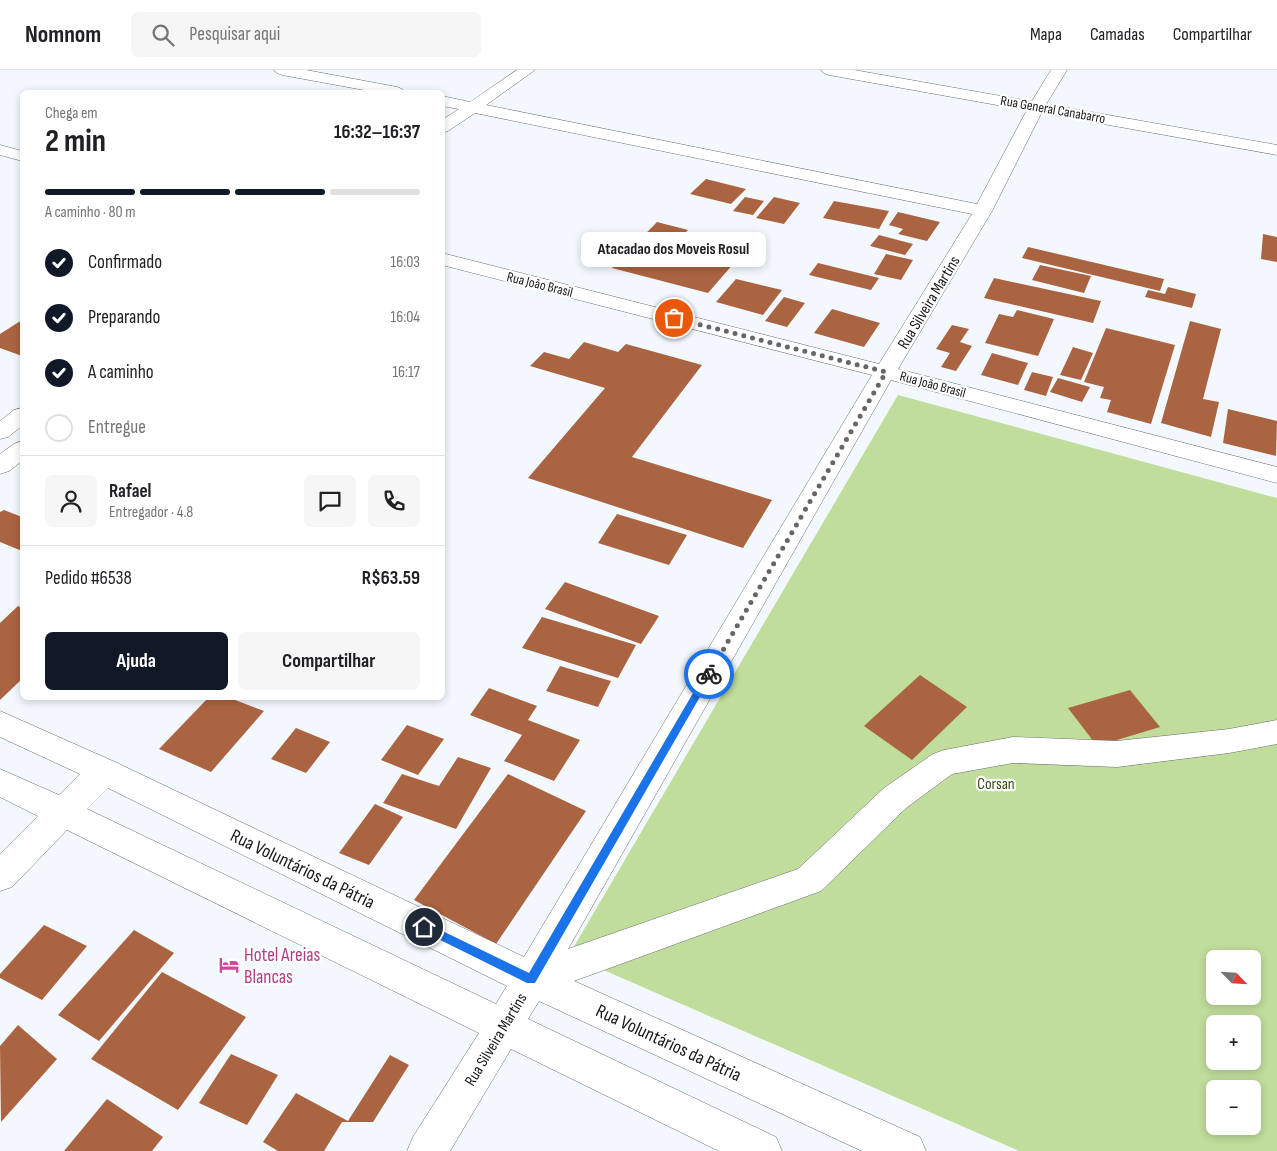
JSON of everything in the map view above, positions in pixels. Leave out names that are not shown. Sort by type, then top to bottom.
[{"type":"street","points":[[282,70],[387,90]]},
{"type":"street","points":[[445,126],[527,70]]},
{"type":"street","name":"Rua General Canabarro","points":[[829,70],[874,74],[1040,101],[1226,135],[1277,150]]},
{"type":"street","name":"Rua General Canabarro","points":[[892,70],[1040,101]]},
{"type":"street","name":"Rua Silveira Martins","points":[[427,1151],[504,1026],[886,372],[983,211],[1058,70]]},
{"type":"street","points":[[445,102],[983,211]]},
{"type":"street","name":"Rua General Canabarro","points":[[1226,135],[1277,138]]},
{"type":"street","points":[[0,150],[20,155]]},
{"type":"street","name":"Rua João Brasil","points":[[445,260],[886,372],[1277,475]]},
{"type":"street","points":[[0,432],[20,417]]},
{"type":"street","points":[[0,466],[20,451]]},
{"type":"street","name":"Rua Voluntários da Pátria","points":[[0,723],[104,771],[531,979],[899,1150]]},
{"type":"street","points":[[531,979],[809,880],[895,798],[944,762],[1013,750],[1117,754],[1229,741],[1277,732]]},
{"type":"street","points":[[0,876],[104,771]]},
{"type":"street","points":[[0,782],[762,1151]]},
{"type":"green space","name":"Corsan","points":[[898,395],[1277,498],[1277,1151],[1019,1151],[569,955]]},
{"type":"building","points":[[706,179],[746,189],[731,204],[690,194]]},
{"type":"building","points":[[745,197],[764,201],[753,215],[733,211]]},
{"type":"building","points":[[774,197],[800,203],[784,224],[756,218]]},
{"type":"building","points":[[834,201],[889,211],[879,229],[823,218]]},
{"type":"building","points":[[898,212],[940,222],[927,241],[898,234],[903,229],[889,225]]},
{"type":"building","points":[[657,222],[688,230],[664,255],[702,265],[723,242],[747,248],[708,293],[612,268]]},
{"type":"building","points":[[1263,234],[1277,237],[1277,262],[1261,259]]},
{"type":"building","points":[[879,235],[913,244],[905,255],[870,246]]},
{"type":"building","points":[[1028,247],[1164,279],[1160,291],[1022,258]]},
{"type":"building","points":[[886,254],[913,260],[901,280],[874,274]]},
{"type":"building","points":[[818,263],[879,278],[871,290],[809,275]]},
{"type":"building","points":[[1040,265],[1091,276],[1084,293],[1032,280]]},
{"type":"building","points":[[994,278],[1101,301],[1093,323],[984,298]]},
{"type":"building","points":[[736,279],[782,290],[763,315],[716,302]]},
{"type":"building","points":[[1168,287],[1196,294],[1192,308],[1145,297],[1148,290],[1165,294]]},
{"type":"building","points":[[784,297],[805,303],[787,327],[765,321]]},
{"type":"building","points":[[832,309],[880,323],[864,347],[814,333]]},
{"type":"building","points":[[1017,310],[1054,319],[1038,356],[985,343],[999,314],[1013,317]]},
{"type":"building","points":[[20,321],[20,355],[0,348],[0,334]]},
{"type":"building","points":[[1190,321],[1221,329],[1203,399],[1219,402],[1211,437],[1161,423]]},
{"type":"building","points":[[952,325],[969,329],[960,342],[972,346],[956,371],[941,367],[950,353],[936,349]]},
{"type":"building","points":[[1106,328],[1175,345],[1151,424],[1107,412],[1111,400],[1100,398],[1104,387],[1084,382]]},
{"type":"building","points":[[584,342],[618,352],[626,344],[702,365],[632,457],[772,500],[743,548],[528,478],[605,388],[530,366],[544,352],[569,359]]},
{"type":"building","points":[[1073,347],[1093,353],[1081,380],[1060,375]]},
{"type":"building","points":[[992,353],[1028,363],[1018,385],[981,375]]},
{"type":"building","points":[[1032,372],[1053,377],[1046,396],[1024,390]]},
{"type":"building","points":[[1058,378],[1090,387],[1082,402],[1050,392]]},
{"type":"building","points":[[1228,409],[1277,421],[1276,456],[1223,443]]},
{"type":"building","points":[[4,510],[20,516],[20,550],[0,542],[0,512]]},
{"type":"building","points":[[617,514],[687,535],[669,565],[598,543]]},
{"type":"building","points":[[565,582],[659,616],[641,644],[545,609]]},
{"type":"building","points":[[18,606],[20,607],[20,681],[0,700],[0,623]]},
{"type":"building","points":[[542,617],[636,645],[618,678],[522,648]]},
{"type":"building","points":[[560,666],[611,681],[598,707],[546,691]]},
{"type":"building","points":[[920,675],[967,707],[912,760],[864,726]]},
{"type":"building","points":[[489,688],[537,706],[528,720],[580,740],[554,781],[504,761],[522,735],[470,715]]},
{"type":"building","points":[[1130,690],[1160,727],[1097,746],[1068,708]]},
{"type":"building","points":[[206,700],[235,700],[264,711],[211,772],[159,749]]},
{"type":"building","points":[[407,725],[444,739],[418,775],[381,760]]},
{"type":"building","points":[[296,728],[330,742],[306,773],[271,759]]},
{"type":"building","points":[[458,757],[491,768],[456,829],[383,803],[402,774],[439,786]]},
{"type":"building","points":[[508,774],[586,811],[496,944],[414,900]]},
{"type":"building","points":[[375,804],[403,817],[369,865],[339,853]]},
{"type":"building","points":[[44,925],[87,946],[42,1000],[0,978],[0,974]]},
{"type":"building","points":[[134,930],[174,953],[99,1041],[58,1015]]},
{"type":"building","points":[[162,972],[246,1017],[178,1110],[91,1059]]},
{"type":"building","points":[[18,1025],[57,1059],[1,1122],[0,1046]]},
{"type":"building","points":[[231,1054],[278,1075],[247,1125],[199,1103]]},
{"type":"building","points":[[390,1055],[409,1065],[373,1122],[342,1122],[324,1151],[278,1151],[263,1142],[296,1093],[348,1121]]},
{"type":"building","points":[[107,1099],[163,1137],[152,1151],[64,1151]]},
{"type":"way so far","points":[[674,318],[886,372],[709,674]]},
{"type":"place","name":"Atacadao dos Moveis Rosul","points":[[674,318]]},
{"type":"place","name":"Hotel Areias Blancas","points":[[229,965]]},
{"type":"route","points":[[424,927],[531,979],[709,674]]}]
